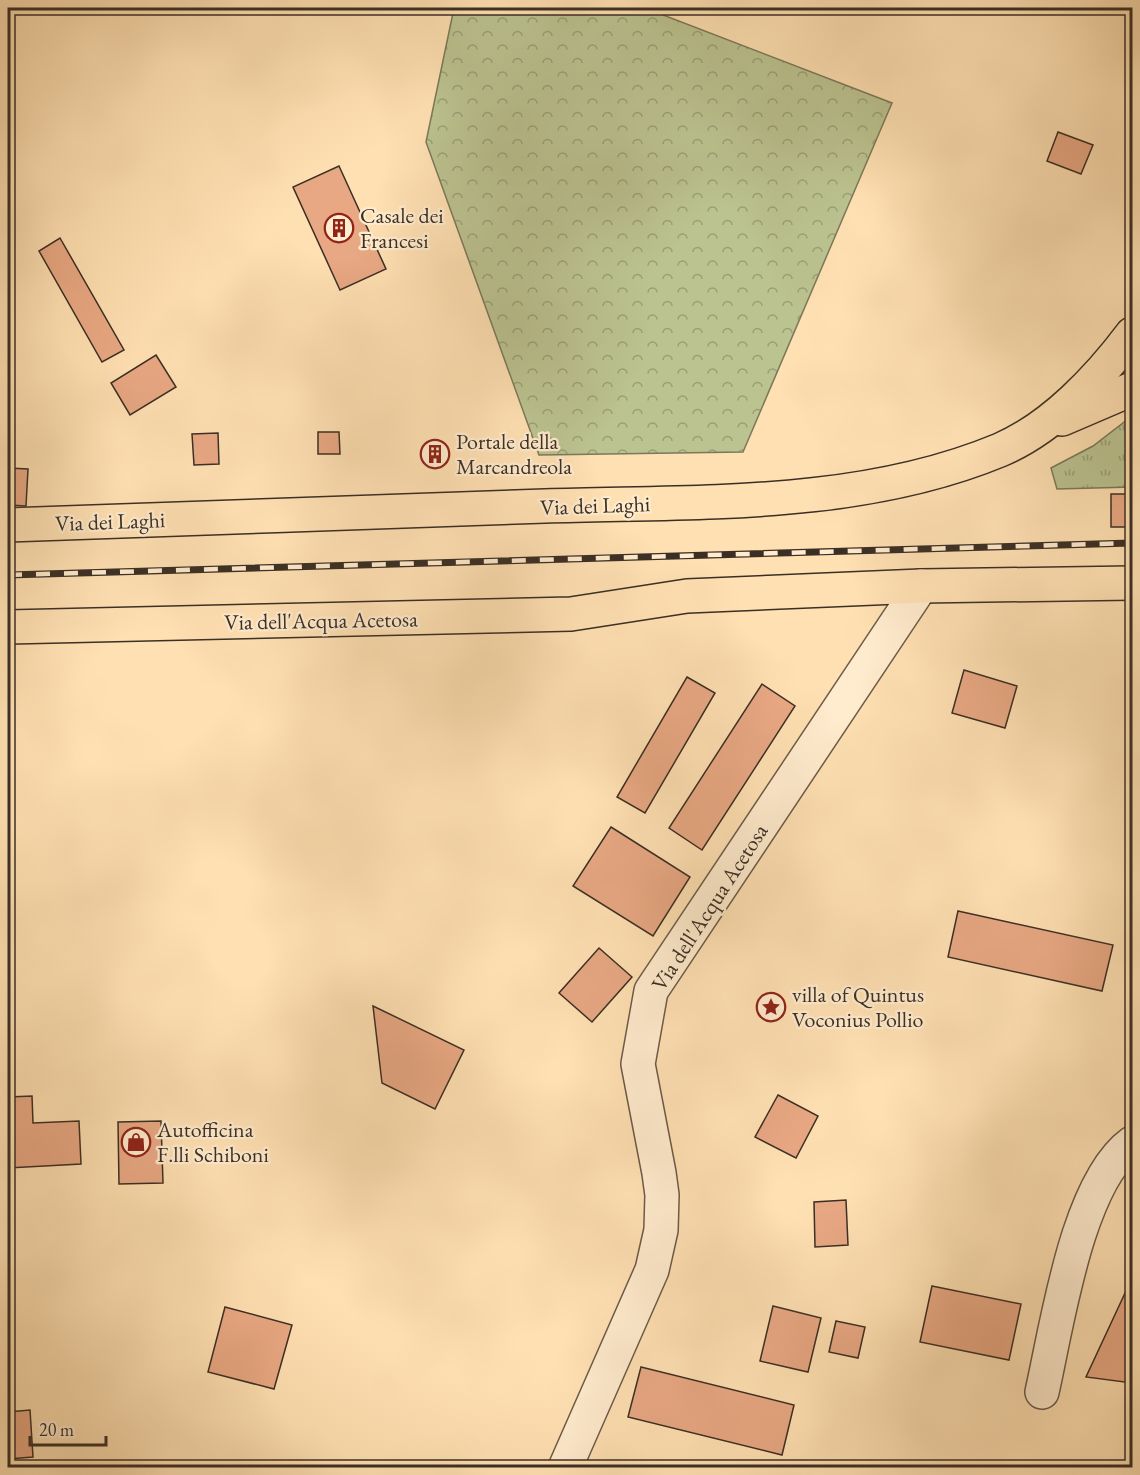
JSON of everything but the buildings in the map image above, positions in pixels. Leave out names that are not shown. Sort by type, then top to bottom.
[{"type":"main road","name":"Via dei Laghi","points":[[8,525],[814,495],[927,474],[1001,449],[1033,432],[1082,391],[1132,334]]},
{"type":"main road","points":[[1033,432],[1132,389]]},
{"type":"main road","name":"Via dell'Acqua Acetosa","points":[[8,627],[571,614],[687,596],[921,586],[1132,583]]},
{"type":"street","name":"Via dell'Acqua Acetosa","points":[[565,1467],[652,1270],[661,1230],[660,1173],[638,1064],[651,992],[921,586]]},
{"type":"street","points":[[1042,1392],[1082,1227],[1105,1174],[1132,1143]]},
{"type":"green space","points":[[454,8],[645,8],[892,103],[743,452],[539,455],[426,142]]},
{"type":"green space","points":[[1132,416],[1132,487],[1057,489],[1051,468],[1093,446]]},
{"type":"railway","points":[[8,575],[1132,543]]},
{"type":"place","name":"Casale dei Francesi","points":[[339,228]]},
{"type":"place","name":"Portale della Marcandreola","points":[[435,454]]},
{"type":"place","name":"villa of Quintus Voconius Pollio","points":[[771,1007]]},
{"type":"place","name":"Autofficina F.lli Schiboni","points":[[136,1142]]}]
